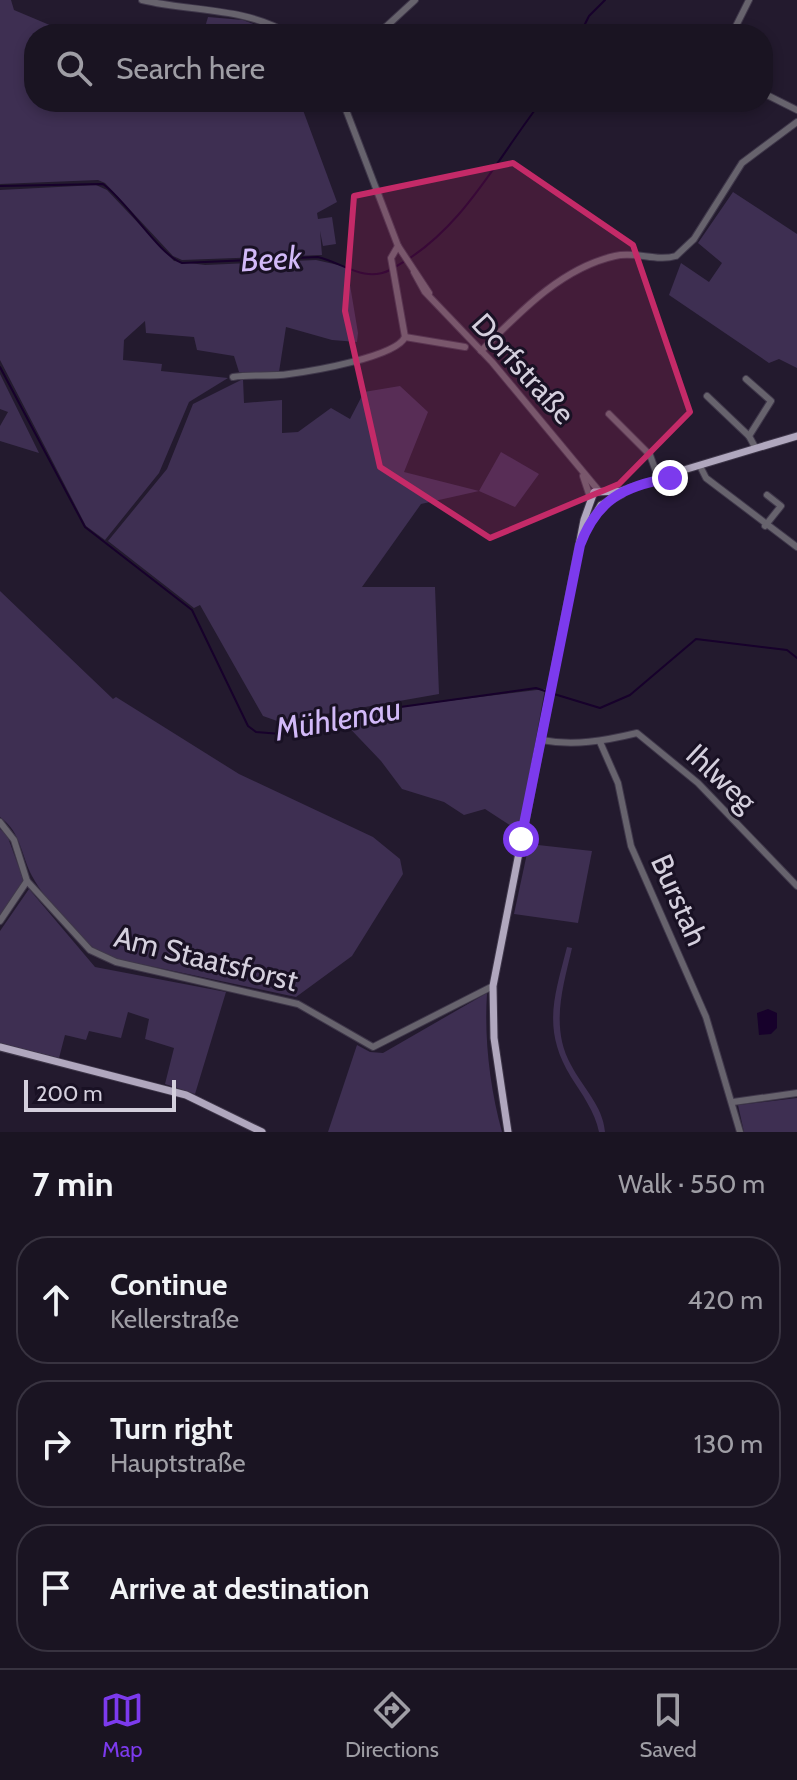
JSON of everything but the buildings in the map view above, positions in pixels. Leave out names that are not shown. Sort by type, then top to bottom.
[{"type":"main road","points":[[590,498],[594,505],[602,504],[661,479],[797,436]]},
{"type":"main road","points":[[508,1132],[494,1038],[493,986],[551,687],[590,498],[600,492],[639,487]]},
{"type":"main road","points":[[580,545],[602,504],[600,492]]},
{"type":"main road","points":[[0,1047],[186,1095],[262,1132]]},
{"type":"street","points":[[142,0],[244,15],[273,24]]},
{"type":"street","points":[[389,24],[415,0]]},
{"type":"street","points":[[737,24],[749,0]]},
{"type":"street","points":[[773,98],[797,110]]},
{"type":"street","name":"Dorfstraße","points":[[347,112],[398,246],[411,268],[430,296],[481,351],[600,492]]},
{"type":"street","points":[[481,351],[526,308],[580,268],[618,255],[676,256],[694,239],[742,163],[797,122]]},
{"type":"street","points":[[233,377],[287,375],[395,349],[405,337],[391,258],[398,246]]},
{"type":"street","points":[[405,337],[465,347]]},
{"type":"street","points":[[746,379],[771,401],[749,436]]},
{"type":"street","points":[[707,396],[749,436],[755,447]]},
{"type":"street","points":[[609,414],[650,455],[661,479]]},
{"type":"street","points":[[700,466],[706,478],[765,526],[797,547]]},
{"type":"street","name":"Dorfstraße","points":[[581,473],[590,498]]},
{"type":"street","points":[[765,526],[784,508],[767,495]]},
{"type":"street","name":"Ihlweg","points":[[600,742],[637,733],[698,783],[797,886]]},
{"type":"street","points":[[541,740],[600,742]]},
{"type":"street","name":"Burstah","points":[[600,742],[618,783],[631,846],[706,1017],[740,1132]]},
{"type":"street","name":"Am Staatsforst","points":[[0,822],[14,840],[27,881],[80,942],[102,957],[298,1004],[373,1047],[493,986]]},
{"type":"street","points":[[0,921],[27,881]]},
{"type":"street","points":[[733,1102],[797,1093]]},
{"type":"highlighted area","points":[[513,163],[633,245],[690,412],[619,484],[490,538],[380,467],[345,311],[354,196]]},
{"type":"shaded area","points":[[0,0],[11,0],[14,10],[47,24],[24,24],[24,112],[304,112],[337,202],[317,213],[318,219],[332,217],[336,244],[323,246],[320,231],[322,255],[182,260],[173,256],[105,183],[98,180],[0,184]]},
{"type":"shaded area","points":[[208,17],[254,24],[206,24]]},
{"type":"shaded area","points":[[96,185],[107,190],[174,261],[205,265],[316,260],[347,267],[358,333],[357,342],[332,340],[286,327],[279,372],[239,372],[234,356],[197,350],[194,337],[146,333],[145,321],[124,340],[123,360],[162,364],[161,371],[228,378],[189,402],[159,473],[105,540],[86,526],[0,360],[0,190]]},
{"type":"shaded area","points":[[733,192],[797,234],[797,368],[779,359],[769,363],[669,295],[681,263],[709,282],[722,263],[698,243]]},
{"type":"shaded area","points":[[0,374],[39,453],[0,441],[0,426],[8,412],[0,409]]},
{"type":"shaded area","points":[[243,379],[244,403],[282,400],[282,433],[298,432],[331,408],[350,419],[364,392],[400,386],[428,412],[404,472],[479,491],[421,504],[362,587],[435,587],[439,694],[280,722],[263,716],[200,605],[194,608],[108,541],[167,469],[193,404]]},
{"type":"shaded area","points":[[501,452],[539,474],[515,507],[479,491]]},
{"type":"shaded area","points":[[0,591],[113,699],[116,697],[239,774],[373,837],[400,859],[403,874],[352,956],[296,997],[103,956],[74,929],[39,887],[16,837],[0,817]]},
{"type":"shaded area","points":[[545,689],[519,831],[485,809],[464,815],[444,802],[402,789],[381,761],[339,717],[393,705],[392,708]]},
{"type":"shaded area","points":[[0,829],[7,835],[24,881],[0,916]]},
{"type":"shaded area","points":[[529,844],[592,851],[578,923],[514,914]]},
{"type":"shaded area","points":[[29,889],[95,967],[226,992],[195,1094],[165,1084],[174,1048],[145,1039],[149,1019],[128,1012],[121,1038],[89,1031],[86,1040],[65,1035],[59,1058],[0,1043],[0,931]]},
{"type":"shaded area","points":[[567,947],[572,948],[560,1007],[561,1036],[571,1065],[601,1114],[605,1132],[599,1132],[591,1110],[556,1044],[553,1013]]},
{"type":"shaded area","points":[[487,993],[489,1063],[502,1132],[328,1132],[357,1045],[370,1052],[383,1053]]},
{"type":"shaded area","points":[[768,1009],[777,1013],[777,1028],[771,1034],[759,1035],[757,1013]]},
{"type":"shaded area","points":[[797,1098],[797,1132],[744,1132],[738,1105]]},
{"type":"waterway","name":"Beek","points":[[585,24],[605,0]]},
{"type":"waterway","name":"Beek","points":[[395,267],[419,252],[459,214],[534,112]]},
{"type":"waterway","name":"Beek","points":[[0,186],[103,184],[163,250],[182,263],[318,257],[362,273],[390,270]]},
{"type":"waterway","name":"Mühlenau","points":[[0,367],[85,527],[192,610],[248,726],[256,732],[281,734],[379,710],[536,688],[548,692]]},
{"type":"waterway","name":"Mühlenau","points":[[554,694],[600,708],[630,695],[696,639],[787,650],[797,658]]},
{"type":"route","points":[[521,839],[580,545],[587,525],[603,503],[639,487],[670,478]]}]
